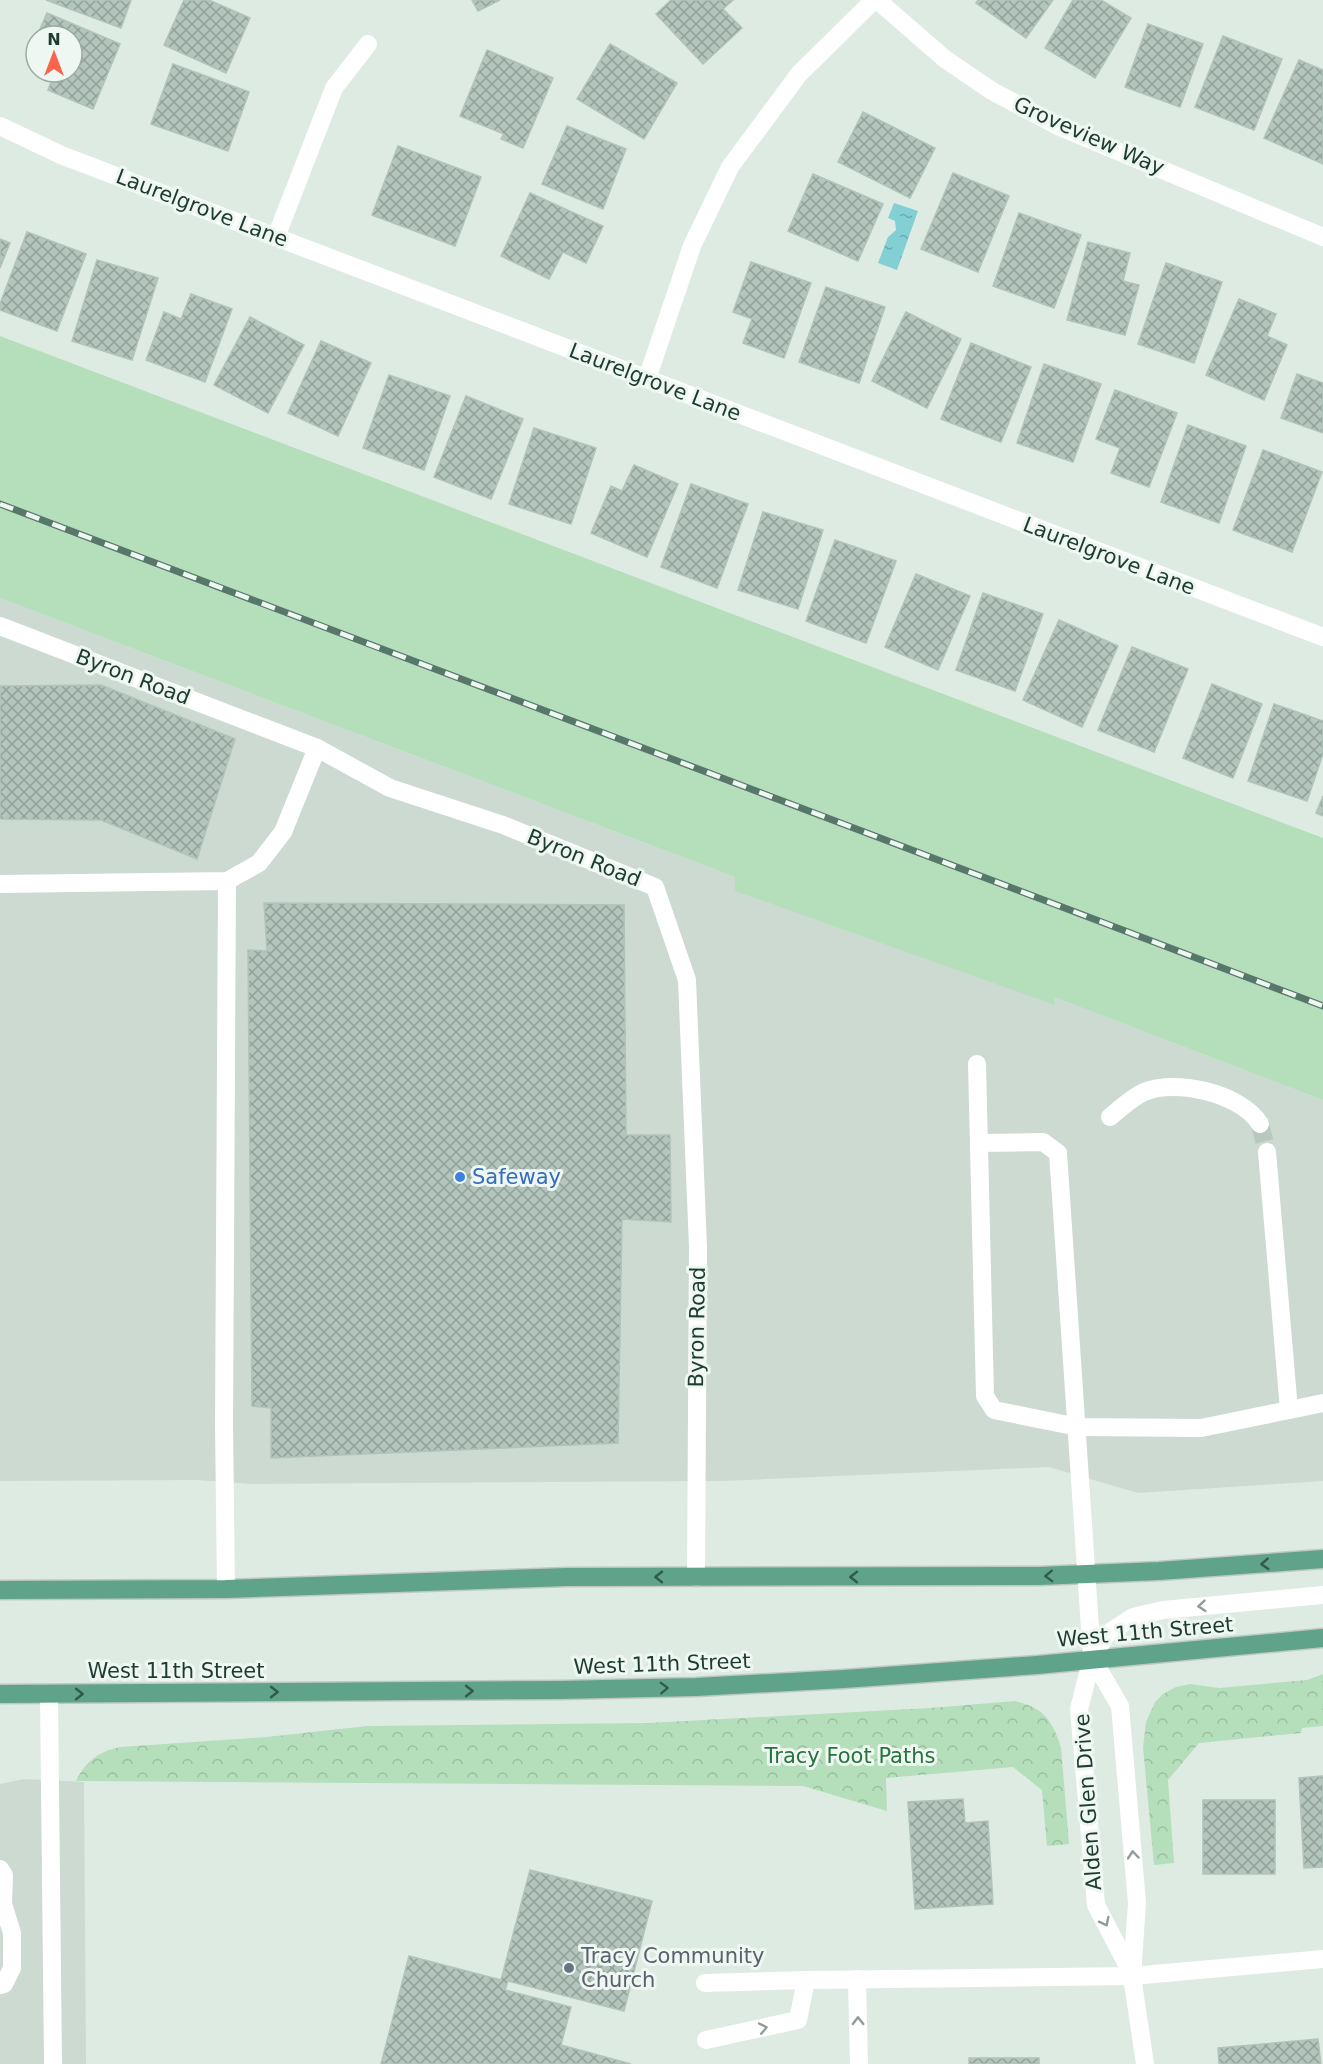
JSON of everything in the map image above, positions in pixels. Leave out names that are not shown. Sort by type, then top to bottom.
[{"type":"main road","points":[[0,1590],[226,1589],[567,1578],[1087,1574],[1323,1559]]},
{"type":"main road","name":"West 11th Street","points":[[0,1694],[696,1687],[1037,1665],[1323,1638]]},
{"type":"street","name":"Groveview Way","points":[[875,0],[945,59],[992,91],[1060,127],[1323,237]]},
{"type":"street","points":[[647,379],[692,246],[730,167],[799,75],[875,0]]},
{"type":"street","points":[[276,237],[334,88],[368,44]]},
{"type":"street","name":"Laurelgrove Lane","points":[[0,126],[61,155],[1318,635]]},
{"type":"street","name":"Byron Road","points":[[0,626],[317,748],[390,788],[503,825],[655,887],[687,980],[698,1247],[696,1578]]},
{"type":"street","points":[[0,884],[227,881],[259,863],[283,832],[317,748]]},
{"type":"street","points":[[226,1589],[224,1414],[227,881]]},
{"type":"street","points":[[976,1064],[985,1396],[994,1410],[1078,1427],[1201,1428],[1323,1403]]},
{"type":"street","points":[[1110,1117],[1130,1100],[1146,1091],[1168,1087],[1197,1089],[1242,1105],[1256,1117],[1260,1124]]},
{"type":"street","points":[[979,1143],[1043,1142],[1058,1153],[1092,1658]]},
{"type":"street","points":[[1267,1152],[1289,1410]]},
{"type":"street","points":[[1092,1658],[1107,1634],[1133,1617],[1163,1610],[1323,1595]]},
{"type":"street","name":"Alden Glen Drive","points":[[1092,1658],[1079,1709],[1096,1905],[1132,1976]]},
{"type":"street","name":"Alden Glen Drive","points":[[1092,1658],[1120,1706],[1137,1903],[1132,1976],[1145,2064]]},
{"type":"street","points":[[49,1694],[52,2064]]},
{"type":"street","points":[[0,1869],[4,1875],[2,1905],[12,1933],[12,1968],[4,1984],[0,1986]]},
{"type":"street","points":[[705,1983],[1132,1976],[1323,1959]]},
{"type":"street","points":[[857,1979],[859,2064]]},
{"type":"street","points":[[706,2040],[798,2020],[806,1980]]},
{"type":"shaded area","points":[[0,598],[735,877],[736,891],[1055,1004],[1054,997],[1323,1100],[1323,1481],[1138,1493],[1049,1467],[723,1481],[251,1484],[198,1480],[0,1481]]},
{"type":"shaded area","points":[[24,1779],[84,1782],[86,2064],[0,2064],[0,1784]]},
{"type":"green space","points":[[0,336],[1323,838],[1323,1100],[1054,997],[1055,1005],[735,891],[735,877],[0,598]]},
{"type":"green space","points":[[1323,1674],[1323,1726],[1302,1728],[1301,1733],[1199,1743],[1168,1780],[1174,1863],[1154,1865],[1143,1747],[1146,1722],[1155,1702],[1163,1694],[1176,1687],[1190,1684],[1219,1688],[1307,1680]]},
{"type":"green space","name":"Tracy Foot Paths","points":[[1015,1701],[1033,1707],[1045,1716],[1058,1738],[1061,1747],[1069,1844],[1047,1846],[1042,1790],[1013,1767],[886,1778],[887,1811],[803,1786],[76,1781],[94,1758],[120,1747],[267,1737],[367,1726],[648,1723],[930,1708]]},
{"type":"water","points":[[894,203],[918,211],[897,270],[878,263],[888,237],[896,230],[895,221],[888,218]]},
{"type":"building","points":[[46,0],[131,0],[121,28]]},
{"type":"building","points":[[184,0],[209,0],[250,18],[226,73],[164,45]]},
{"type":"building","points":[[472,0],[500,0],[478,11]]},
{"type":"building","points":[[671,0],[733,0],[723,9],[742,28],[703,64],[656,14]]},
{"type":"building","points":[[978,0],[1053,0],[1026,38],[976,3]]},
{"type":"building","points":[[1073,0],[1101,0],[1131,18],[1095,78],[1045,48]]},
{"type":"building","points":[[47,13],[73,24],[42,24]]},
{"type":"building","points":[[1148,24],[1203,44],[1180,107],[1125,87]]},
{"type":"building","points":[[84,29],[120,44],[93,109],[48,90],[50,84],[84,84]]},
{"type":"building","points":[[1223,36],[1282,59],[1254,130],[1195,107]]},
{"type":"building","points":[[610,44],[677,83],[644,139],[577,99]]},
{"type":"building","points":[[487,50],[553,78],[523,148],[501,139],[504,134],[460,116]]},
{"type":"building","points":[[1299,60],[1323,70],[1323,164],[1264,138]]},
{"type":"building","points":[[173,64],[249,92],[228,151],[151,124]]},
{"type":"building","points":[[863,112],[935,148],[910,198],[838,162]]},
{"type":"building","points":[[567,126],[626,149],[603,209],[542,184]]},
{"type":"building","points":[[398,146],[481,177],[455,246],[372,215]]},
{"type":"building","points":[[953,173],[1009,196],[978,272],[921,249]]},
{"type":"building","points":[[813,174],[883,204],[858,261],[788,231]]},
{"type":"building","points":[[530,193],[603,226],[586,263],[563,252],[549,279],[501,256]]},
{"type":"building","points":[[1019,213],[1081,235],[1054,308],[993,286]]},
{"type":"building","points":[[27,232],[86,254],[57,331],[0,310],[0,304]]},
{"type":"building","points":[[0,239],[10,243],[0,268]]},
{"type":"building","points":[[1088,242],[1130,253],[1123,281],[1139,285],[1125,335],[1067,320]]},
{"type":"building","points":[[97,260],[158,278],[132,360],[72,341]]},
{"type":"building","points":[[751,262],[811,283],[784,358],[743,343],[752,319],[733,312]]},
{"type":"building","points":[[1166,263],[1222,282],[1194,363],[1138,344]]},
{"type":"building","points":[[826,287],[885,307],[859,383],[799,362]]},
{"type":"building","points":[[191,294],[232,309],[205,382],[146,360],[164,312],[181,319]]},
{"type":"building","points":[[1239,299],[1276,314],[1267,336],[1287,345],[1264,400],[1206,375]]},
{"type":"building","points":[[906,312],[961,339],[927,408],[872,381]]},
{"type":"building","points":[[250,317],[304,345],[268,413],[214,385]]},
{"type":"building","points":[[321,341],[371,363],[338,436],[288,413]]},
{"type":"building","points":[[971,343],[1031,367],[1001,442],[941,419]]},
{"type":"building","points":[[1044,364],[1101,384],[1073,462],[1017,443]]},
{"type":"building","points":[[1297,374],[1323,383],[1323,433],[1281,418]]},
{"type":"building","points":[[389,375],[450,396],[424,470],[363,448]]},
{"type":"building","points":[[1115,390],[1177,413],[1149,487],[1111,473],[1120,448],[1096,439]]},
{"type":"building","points":[[466,396],[523,419],[491,499],[434,477]]},
{"type":"building","points":[[1188,425],[1246,446],[1219,523],[1161,502]]},
{"type":"building","points":[[534,428],[596,448],[571,524],[509,504]]},
{"type":"building","points":[[1263,450],[1322,472],[1292,552],[1233,530]]},
{"type":"building","points":[[634,465],[678,484],[647,557],[591,533],[611,486],[622,491]]},
{"type":"building","points":[[691,484],[748,504],[717,588],[661,567]]},
{"type":"building","points":[[763,512],[823,530],[798,609],[738,590]]},
{"type":"building","points":[[835,540],[896,561],[866,643],[806,621]]},
{"type":"building","points":[[916,574],[970,596],[938,670],[885,647]]},
{"type":"building","points":[[983,593],[1043,614],[1015,691],[956,670]]},
{"type":"building","points":[[1059,620],[1118,646],[1082,727],[1023,700]]},
{"type":"building","points":[[1132,647],[1188,669],[1154,752],[1098,730]]},
{"type":"building","points":[[1212,684],[1262,704],[1233,778],[1183,758]]},
{"type":"building","points":[[101,685],[235,739],[197,859],[101,820],[0,819],[0,686]]},
{"type":"building","points":[[1274,704],[1323,721],[1323,754],[1307,801],[1248,781]]},
{"type":"building","points":[[1323,796],[1323,816],[1316,813]]},
{"type":"building","name":"Safeway","points":[[264,903],[624,905],[626,1135],[670,1135],[671,1222],[622,1219],[618,1443],[271,1458],[271,1408],[252,1406],[248,950],[267,951]]},
{"type":"building","points":[[1323,1776],[1323,1867],[1304,1868],[1299,1778]]},
{"type":"building","points":[[963,1799],[965,1823],[988,1821],[993,1904],[915,1909],[908,1802]]},
{"type":"building","points":[[1203,1800],[1275,1800],[1275,1874],[1203,1874]]},
{"type":"building","name":"Tracy Community Church","points":[[530,1870],[652,1901],[624,2011],[508,1981],[505,1990],[571,2007],[561,2045],[631,2064],[381,2064],[409,1956],[501,1980]]},
{"type":"building","points":[[1318,2039],[1321,2064],[1219,2064],[1218,2048]]},
{"type":"building","points":[[969,2058],[1039,2058],[1039,2064],[969,2064]]},
{"type":"tunnel","points":[[1260,1124],[1267,1152]]},
{"type":"railway","points":[[0,504],[1323,1006]]},
{"type":"place","name":"Safeway","points":[[460,1177]]},
{"type":"place","name":"Tracy Community Church","points":[[569,1968]]}]
